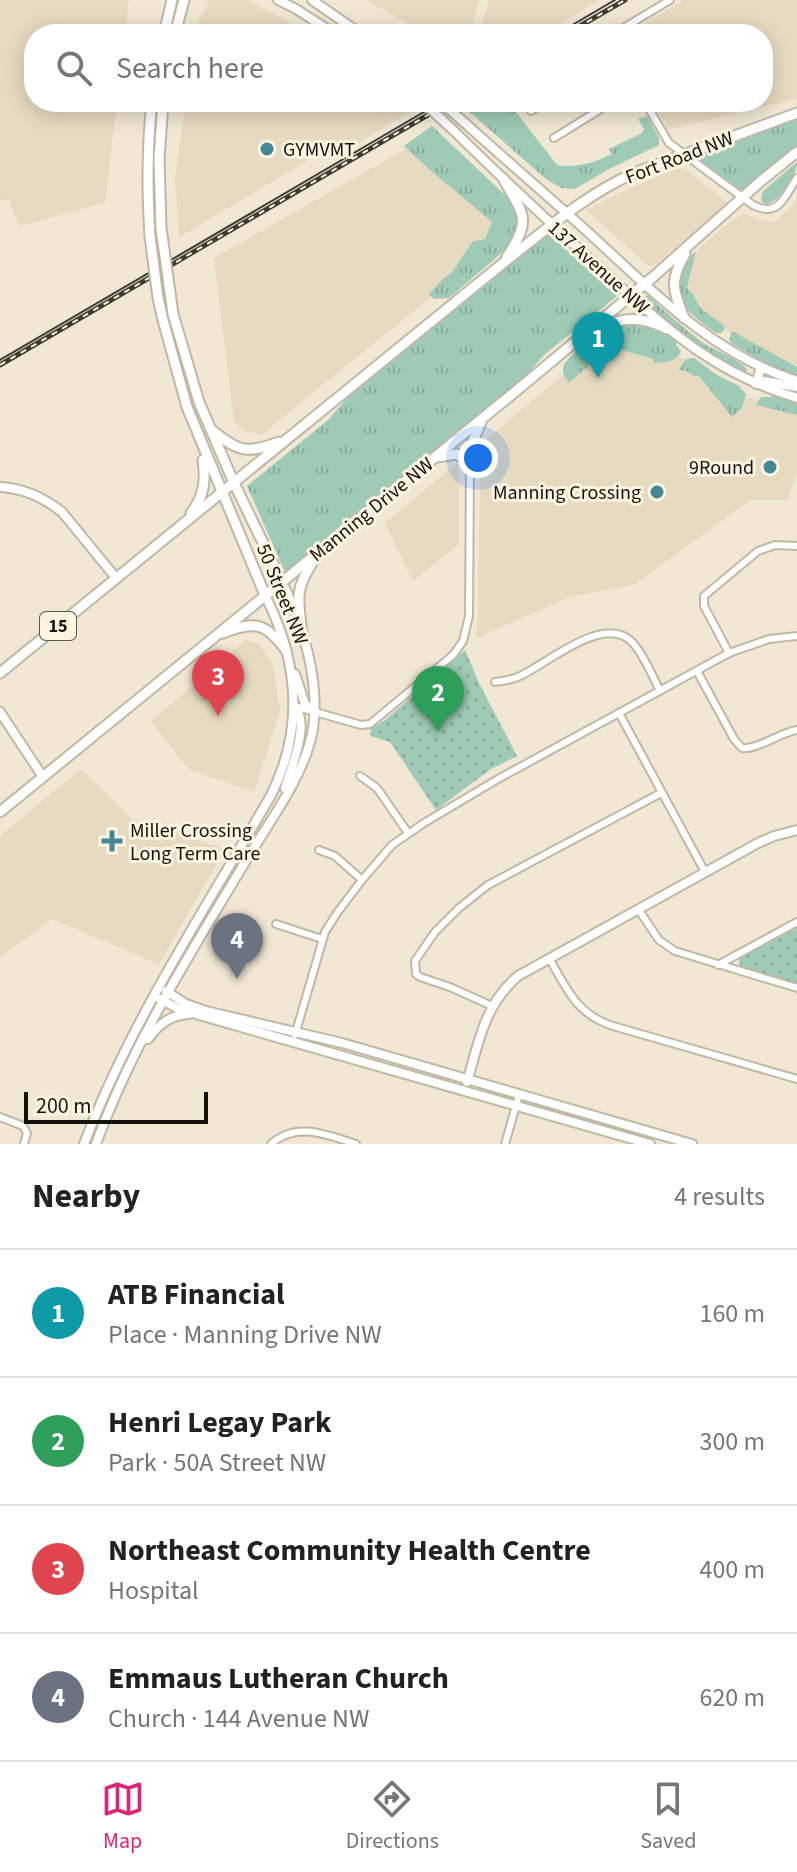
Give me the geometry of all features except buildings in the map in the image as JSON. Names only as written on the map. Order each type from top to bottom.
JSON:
[{"type":"main road","points":[[178,23],[184,0]]},
{"type":"main road","points":[[178,23],[192,0]]},
{"type":"main road","points":[[278,0],[318,24]]},
{"type":"main road","points":[[312,0],[347,24]]},
{"type":"main road","points":[[166,24],[171,2]]},
{"type":"main road","name":"50 Street NW","points":[[84,1144],[110,1081],[156,991],[275,788],[291,742],[294,706],[287,652],[201,444],[176,373],[163,320],[147,195],[151,112]]},
{"type":"main road","name":"50 Street NW","points":[[96,1144],[133,1059],[166,997],[282,800],[306,752],[314,711],[310,669],[302,633],[282,582],[210,429],[186,363],[173,314],[161,228],[159,159],[162,112]]},
{"type":"main road","name":"137 Avenue NW","points":[[434,112],[667,329],[713,362],[756,384],[797,398]]},
{"type":"main road","name":"137 Avenue NW","points":[[452,112],[684,318],[720,344],[761,367],[797,381]]},
{"type":"main road","name":"Fort Road NW","points":[[567,214],[618,180],[797,113]]},
{"type":"main road","points":[[630,296],[797,152]]},
{"type":"main road","points":[[502,264],[518,240],[523,224],[520,207],[503,178]]},
{"type":"main road","points":[[0,487],[18,488],[62,512],[116,578],[567,214]]},
{"type":"main road","points":[[684,318],[673,286],[677,267],[689,246]]},
{"type":"main road","name":"Manning Drive NW","points":[[0,812],[630,296]]},
{"type":"main road","points":[[579,339],[619,320],[642,319],[667,329]]},
{"type":"main road","points":[[756,384],[761,367]]},
{"type":"main road","points":[[756,384],[764,381],[797,387]]},
{"type":"main road","points":[[435,457],[457,454],[470,463],[473,441],[482,419]]},
{"type":"main road","points":[[210,429],[230,445],[243,450],[257,450],[287,439]]},
{"type":"main road","points":[[180,526],[197,506],[204,489],[201,444]]},
{"type":"main road","points":[[302,633],[299,591],[303,577],[321,550]]},
{"type":"main road","name":"15","points":[[0,673],[116,578]]},
{"type":"main road","points":[[213,638],[242,626],[257,626],[271,632],[287,652],[305,704],[314,711]]},
{"type":"main road","points":[[282,800],[299,742],[301,717],[299,709],[294,706]]},
{"type":"main road","points":[[0,712],[43,777]]},
{"type":"main road","points":[[465,1091],[492,1006],[518,976],[765,840],[797,830]]},
{"type":"main road","points":[[156,991],[206,1011],[632,1142],[650,1144]]},
{"type":"main road","points":[[166,997],[177,1008],[199,1015],[468,1079],[692,1144]]},
{"type":"main road","points":[[133,1059],[156,1028],[168,1019],[177,1015],[199,1015]]},
{"type":"main road","points":[[632,1142],[636,1128]]},
{"type":"street","points":[[632,24],[670,0]]},
{"type":"street","points":[[554,138],[596,112]]},
{"type":"street","points":[[651,112],[669,143],[760,209],[767,211],[774,208],[797,178]]},
{"type":"street","points":[[294,706],[365,725],[375,721],[461,646],[469,616],[470,463]]},
{"type":"street","points":[[729,653],[705,609],[703,599],[708,591],[758,551],[775,545],[797,546]]},
{"type":"street","points":[[495,682],[518,677],[589,637],[613,633],[634,645],[660,691]]},
{"type":"street","points":[[294,1037],[322,939],[362,880],[385,852],[408,833],[498,779],[729,653],[769,639],[797,636]]},
{"type":"street","points":[[697,671],[742,748],[753,748],[778,735],[797,730]]},
{"type":"street","points":[[619,713],[705,872]]},
{"type":"street","points":[[360,776],[377,788],[408,833]]},
{"type":"street","points":[[492,1006],[416,974],[415,961],[435,932],[488,885],[661,793]]},
{"type":"street","points":[[319,850],[335,856],[362,880]]},
{"type":"street","points":[[638,909],[663,944],[684,955],[797,988]]},
{"type":"street","points":[[718,965],[797,922]]},
{"type":"street","points":[[276,924],[322,939]]},
{"type":"street","points":[[549,958],[573,1000],[595,1019],[797,1079]]},
{"type":"street","points":[[505,1144],[519,1095]]},
{"type":"street","points":[[0,1117],[25,1128],[24,1144]]},
{"type":"street","points":[[271,1144],[296,1131],[308,1131],[356,1144]]},
{"type":"shaded area","points":[[0,0],[129,0],[126,24],[24,24],[24,112],[116,112],[105,203],[19,226],[9,200],[0,199]]},
{"type":"shaded area","points":[[247,0],[293,24],[198,24],[209,1]]},
{"type":"shaded area","points":[[366,0],[479,0],[472,24],[410,24]]},
{"type":"shaded area","points":[[489,0],[600,0],[559,24],[483,24]]},
{"type":"shaded area","points":[[684,0],[797,0],[797,98],[773,105],[773,24],[644,24]]},
{"type":"shaded area","points":[[185,112],[392,112],[378,121],[394,112],[411,112],[328,160],[322,152],[179,237],[175,176]]},
{"type":"shaded area","points":[[658,112],[741,112],[668,129]]},
{"type":"shaded area","points":[[427,137],[497,201],[501,240],[261,435],[243,430],[234,422],[214,258]]},
{"type":"shaded area","points":[[684,168],[728,203],[656,264],[649,266],[586,210],[626,190]]},
{"type":"shaded area","points":[[797,197],[797,366],[717,325],[690,301],[687,288],[689,269],[698,249],[725,226],[743,213],[759,220],[775,222]]},
{"type":"shaded area","points":[[608,337],[675,353],[736,396],[797,412],[797,472],[787,500],[750,500],[635,584],[569,597],[477,638],[481,444]]},
{"type":"shaded area","points":[[459,462],[459,544],[413,581],[385,523]]},
{"type":"shaded area","points":[[246,640],[258,643],[273,665],[280,712],[254,792],[188,769],[151,721]]},
{"type":"shaded area","points":[[81,769],[132,819],[225,849],[159,964],[52,919],[0,957],[0,836]]},
{"type":"green space","points":[[470,112],[516,112],[557,165],[585,164],[612,154],[609,149],[642,133],[644,129],[638,119],[647,116],[659,138],[659,145],[575,189],[562,188],[547,180]]},
{"type":"green space","points":[[797,118],[797,147],[746,189],[740,190],[701,161],[703,152]]},
{"type":"green space","points":[[432,126],[504,194],[512,204],[520,227],[511,245],[449,298],[434,299],[429,294],[452,272],[473,241],[485,239],[492,222],[404,146]]},
{"type":"green space","points":[[797,162],[794,174],[782,193],[772,202],[762,202],[763,191]]},
{"type":"green space","points":[[549,234],[617,296],[544,355],[517,386],[285,572],[247,486],[328,420],[348,397]]},
{"type":"green space","points":[[696,251],[687,288],[701,309],[724,325],[721,333],[716,333],[693,316],[679,297],[676,287],[678,276]]},
{"type":"green space","points":[[647,295],[702,342],[742,365],[747,369],[746,373],[703,352],[643,301]]},
{"type":"green space","points":[[643,323],[663,331],[677,342],[681,351],[676,358],[654,363],[653,359],[615,348],[613,354],[602,354],[569,383],[563,372],[564,365],[580,349],[617,325]]},
{"type":"green space","points":[[732,331],[797,367],[797,376],[770,366],[731,343]]},
{"type":"green space","points":[[694,358],[739,386],[746,394],[742,408],[732,417],[699,376],[679,370],[686,359]]},
{"type":"green space","points":[[773,395],[797,402],[797,415],[756,405],[761,397]]},
{"type":"green space","points":[[465,650],[517,756],[491,769],[436,810],[390,742],[370,736],[371,729]]},
{"type":"green space","points":[[797,928],[797,984],[740,965],[742,956]]},
{"type":"tram line","points":[[574,24],[615,0]]},
{"type":"tram line","points":[[0,360],[424,112]]},
{"type":"railway","points":[[583,24],[625,0]]},
{"type":"railway","points":[[0,365],[433,112]]},
{"type":"place","name":"GYMVMT","points":[[267,149]]},
{"type":"place","name":"ATB Financial","points":[[598,378]]},
{"type":"place","name":"9Round","points":[[770,467]]},
{"type":"place","name":"Manning Crossing","points":[[657,492]]},
{"type":"place","name":"Northeast Community Health Centre","points":[[218,716]]},
{"type":"place","name":"Henri Legay Park","points":[[438,732]]},
{"type":"place","name":"Miller Crossing Long Term Care","points":[[112,841]]},
{"type":"place","name":"Emmaus Lutheran Church","points":[[237,979]]}]
